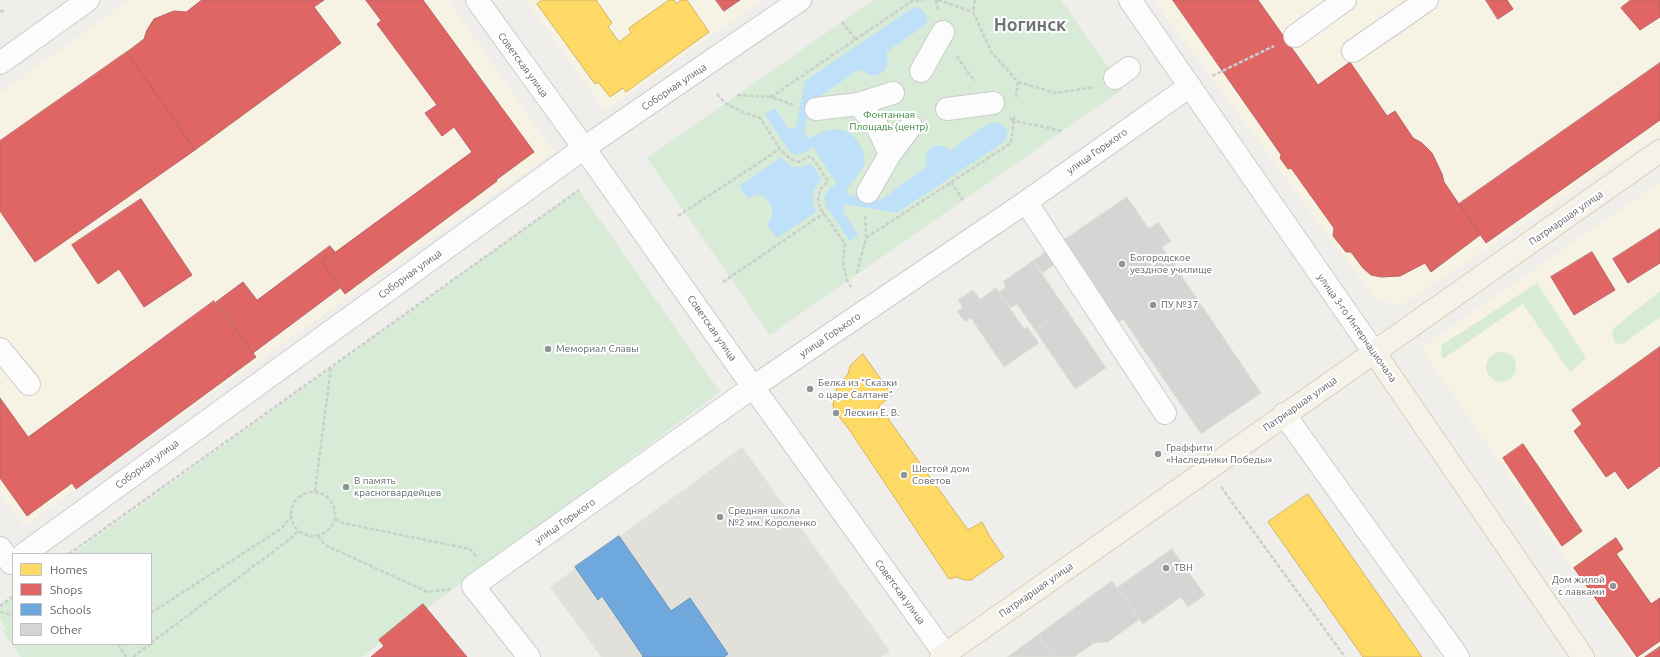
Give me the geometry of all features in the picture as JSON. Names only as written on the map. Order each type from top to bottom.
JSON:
[{"type":"main road","name":"Патриаршая улица","points":[[944,656],[1284,414],[1660,151]]},
{"type":"main road","name":"улица 3-го Интернационала","points":[[1374,352],[1583,657]]},
{"type":"street","points":[[0,63],[88,0]]},
{"type":"street","name":"Советская улица","points":[[477,0],[584,148],[944,656]]},
{"type":"street","name":"Соборная улица","points":[[18,553],[584,148],[800,0]]},
{"type":"street","name":"улица 3-го Интернационала","points":[[1130,0],[1374,352]]},
{"type":"street","points":[[1285,41],[1345,0]]},
{"type":"street","points":[[1353,51],[1427,0]]},
{"type":"street","points":[[921,71],[943,32]]},
{"type":"street","name":"улица Горького","points":[[481,581],[753,387],[1026,202],[1190,86]]},
{"type":"street","points":[[816,109],[858,104],[892,93]]},
{"type":"street","points":[[947,109],[994,103]]},
{"type":"street","points":[[858,104],[877,126],[890,154]]},
{"type":"street","points":[[867,202],[890,154],[911,126]]},
{"type":"street","points":[[1026,202],[1165,413]]},
{"type":"street","points":[[0,349],[29,384]]},
{"type":"street","points":[[1284,414],[1458,657]]},
{"type":"street","points":[[481,581],[529,657]]},
{"type":"path","points":[[771,97],[912,1],[924,0]]},
{"type":"path","points":[[973,12],[937,0],[943,32],[967,71],[994,103],[1014,121],[1063,131]]},
{"type":"path","points":[[975,0],[973,12],[992,54],[1018,82],[1056,93],[1105,85],[1122,73]]},
{"type":"path","points":[[842,22],[856,40]]},
{"type":"path","points":[[1190,86],[1285,41]]},
{"type":"path","points":[[1016,98],[1018,82]]},
{"type":"path","points":[[717,94],[725,103],[760,118],[780,149],[790,159],[798,162],[811,156],[828,181],[820,190],[818,199],[820,208],[845,244],[843,263],[851,287]]},
{"type":"path","points":[[737,95],[771,97],[792,105]]},
{"type":"path","points":[[866,238],[1011,143],[1015,113]]},
{"type":"path","points":[[678,216],[780,149]]},
{"type":"path","points":[[951,182],[963,200]]},
{"type":"path","points":[[70,553],[579,190]]},
{"type":"path","points":[[857,273],[866,238],[867,202]]},
{"type":"path","points":[[723,282],[824,213]]},
{"type":"path","points":[[315,491],[331,367]]},
{"type":"path","points":[[1209,468],[1345,657]]},
{"type":"path","points":[[315,491],[329,498],[335,511],[335,519],[329,530],[318,536],[308,536],[298,532],[293,526],[290,518],[293,502],[307,492],[315,491]]},
{"type":"path","points":[[152,612],[282,528],[290,518]]},
{"type":"path","points":[[318,536],[325,545],[428,592],[481,581],[470,549],[343,523],[335,519]]},
{"type":"path","points":[[152,642],[298,532]]},
{"type":"path","points":[[0,606],[12,597]]},
{"type":"path","points":[[0,612],[12,615]]},
{"type":"path","points":[[119,645],[126,657]]},
{"type":"path","points":[[133,657],[149,645]]},
{"type":"shaded area","points":[[129,0],[448,0],[554,152],[24,526],[0,493],[0,93]]},
{"type":"shaded area","points":[[526,0],[762,0],[605,111]]},
{"type":"shaded area","points":[[1154,0],[1660,0],[1660,134],[1400,306],[1375,299]]},
{"type":"shaded area","points":[[1660,182],[1660,657],[1633,657],[1421,348]]},
{"type":"shaded area","name":"Средняя школа №2 им. Короленко","points":[[742,447],[890,651],[881,657],[601,657],[550,587]]},
{"type":"green space","name":"Фонтанная Площадь (центр)","points":[[873,0],[1061,0],[1123,89],[770,335],[647,158]]},
{"type":"green space","points":[[579,190],[720,392],[361,657],[21,657],[12,645],[152,645],[152,553],[74,553]]},
{"type":"green space","points":[[1537,283],[1586,358],[1570,372],[1523,304],[1443,359],[1441,353],[1442,345]]},
{"type":"green space","points":[[1660,291],[1660,317],[1623,344],[1615,343],[1612,334],[1614,328]]},
{"type":"green space","points":[[1501,352],[1512,356],[1516,367],[1512,378],[1501,382],[1490,378],[1486,367],[1490,356]]},
{"type":"green space","points":[[12,598],[12,644],[1,629],[6,629],[0,620],[0,606]]},
{"type":"water","points":[[918,7],[926,14],[927,20],[924,26],[886,52],[888,61],[883,72],[876,76],[871,76],[859,69],[812,102],[804,130],[807,137],[810,138],[817,134],[831,130],[838,130],[844,131],[855,138],[861,147],[865,161],[861,171],[850,185],[847,192],[849,195],[881,200],[927,166],[926,155],[928,151],[936,146],[945,147],[950,151],[979,130],[989,124],[994,123],[998,123],[1005,128],[1007,131],[1006,139],[897,213],[845,204],[843,206],[844,213],[858,235],[850,241],[826,206],[824,197],[830,188],[837,184],[813,147],[798,155],[789,151],[765,114],[775,108],[788,128],[791,129],[796,127],[805,81],[911,9]]},
{"type":"water","points":[[781,157],[791,167],[803,167],[811,164],[822,179],[816,186],[813,194],[813,203],[816,212],[777,238],[767,225],[772,215],[772,208],[769,202],[760,195],[755,195],[748,199],[739,186]]},
{"type":"building: Homes","points":[[542,0],[596,0],[612,23],[608,27],[619,42],[631,33],[629,28],[669,0],[674,0],[676,4],[681,0],[687,0],[709,32],[626,92],[623,88],[610,97],[598,82],[595,84],[537,4]]},
{"type":"building: Homes","name":"Шестой дом Советов","points":[[863,354],[892,395],[879,406],[968,530],[982,522],[990,537],[1004,557],[971,580],[964,580],[957,577],[949,579],[848,428],[836,413],[833,406],[834,395],[838,386],[848,374],[850,366]]},
{"type":"building: Homes","points":[[1308,494],[1422,657],[1363,657],[1268,522]]},
{"type":"building: Homes","name":"Дом жилой с лавками","points":[[1609,543],[1651,604],[1617,629],[1574,568]]},
{"type":"building: Shops","points":[[202,0],[324,0],[314,7],[341,43],[195,150],[127,52],[144,39],[147,30],[154,19],[174,11],[186,12]]},
{"type":"building: Shops","points":[[366,0],[423,0],[534,152],[345,294],[322,262],[472,152],[454,127],[442,136],[425,113],[437,105],[377,24],[381,21]]},
{"type":"building: Shops","points":[[716,0],[740,0],[724,11]]},
{"type":"building: Shops","points":[[1173,0],[1258,0],[1318,85],[1350,62],[1387,116],[1395,111],[1413,138],[1422,143],[1432,153],[1442,174],[1444,182],[1480,235],[1431,272],[1425,263],[1400,276],[1381,277],[1371,275],[1363,268],[1351,252],[1346,252],[1333,236],[1334,228],[1291,168],[1288,169],[1280,158],[1281,155]]},
{"type":"building: Shops","points":[[1486,0],[1507,0],[1513,9],[1498,19]]},
{"type":"building: Shops","points":[[1631,0],[1660,0],[1660,17],[1640,30],[1621,8]]},
{"type":"building: Shops","points":[[127,52],[195,150],[35,262],[0,211],[0,141]]},
{"type":"building: Shops","points":[[1660,63],[1660,120],[1486,243],[1459,204]]},
{"type":"building: Shops","points":[[141,199],[192,275],[144,307],[119,269],[98,284],[72,245]]},
{"type":"building: Shops","points":[[1660,229],[1660,263],[1628,283],[1613,259]]},
{"type":"building: Shops","points":[[330,246],[335,252],[322,262],[340,288],[253,353],[216,302],[243,282],[257,300]]},
{"type":"building: Shops","points":[[1592,252],[1615,290],[1574,315],[1551,277]]},
{"type":"building: Shops","points":[[214,301],[256,357],[76,489],[72,483],[27,516],[0,478],[0,398],[28,437]]},
{"type":"building: Shops","points":[[1660,347],[1660,466],[1628,489],[1615,471],[1606,477],[1574,431],[1582,424],[1572,410]]},
{"type":"building: Shops","points":[[1523,444],[1582,531],[1562,546],[1503,458]]},
{"type":"building: Shops","name":"Дом жилой с лавками","points":[[1616,538],[1623,549],[1616,554],[1651,604],[1660,598],[1660,641],[1637,657],[1574,568]]},
{"type":"building: Shops","points":[[423,604],[467,657],[371,657],[384,646],[379,640]]},
{"type":"building: Shops","points":[[1660,647],[1660,657],[1645,657]]},
{"type":"building: Schools","points":[[619,536],[671,611],[690,598],[728,654],[724,657],[642,657],[643,656],[602,596],[598,600],[575,567]]},
{"type":"building: Other","name":"ПУ №37","points":[[1127,197],[1149,229],[1158,222],[1171,241],[1162,247],[1261,393],[1201,434],[1123,319],[1117,323],[1061,242]]},
{"type":"building: Other","points":[[1046,252],[1055,264],[1042,273],[1033,261]]},
{"type":"building: Other","points":[[1033,261],[1066,309],[1035,330],[1017,304],[1010,308],[999,292],[1006,287],[1003,282]]},
{"type":"building: Other","points":[[996,288],[1024,329],[1027,327],[1039,343],[1004,367],[971,318],[965,322],[957,311],[963,308],[958,300],[973,290],[980,299]]},
{"type":"building: Other","points":[[1066,309],[1106,368],[1075,389],[1035,330]]},
{"type":"building: Other","name":"ТВН","points":[[1172,549],[1205,595],[1188,607],[1181,597],[1143,624],[1117,588]]},
{"type":"building: Other","points":[[1112,581],[1140,619],[1108,642],[1094,643],[1071,611]]},
{"type":"building: Other","points":[[1071,611],[1094,643],[1074,657],[1054,657],[1038,635]]},
{"type":"building: Other","points":[[1038,635],[1054,657],[1008,657]]},
{"type":"place","name":"Богородское уездное училище","points":[[1122,264]]},
{"type":"place","name":"ПУ №37","points":[[1153,305]]},
{"type":"place","name":"Мемориал Славы","points":[[548,349]]},
{"type":"place","name":"Белка из \"Сказки о царе Салтане\"","points":[[810,389]]},
{"type":"place","name":"Лескин Е. В.","points":[[836,413]]},
{"type":"place","name":"Граффити «Наследники Победы»","points":[[1158,454]]},
{"type":"place","name":"Шестой дом Советов","points":[[904,475]]},
{"type":"place","name":"В память красногвардейцев","points":[[346,487]]},
{"type":"place","name":"Средняя школа №2 им. Короленко","points":[[720,517]]},
{"type":"place","name":"ТВН","points":[[1166,568]]},
{"type":"place","name":"Дом жилой с лавками","points":[[1613,586]]},
{"type":"district","name":"Ногинск","points":[[1030,25]]}]
